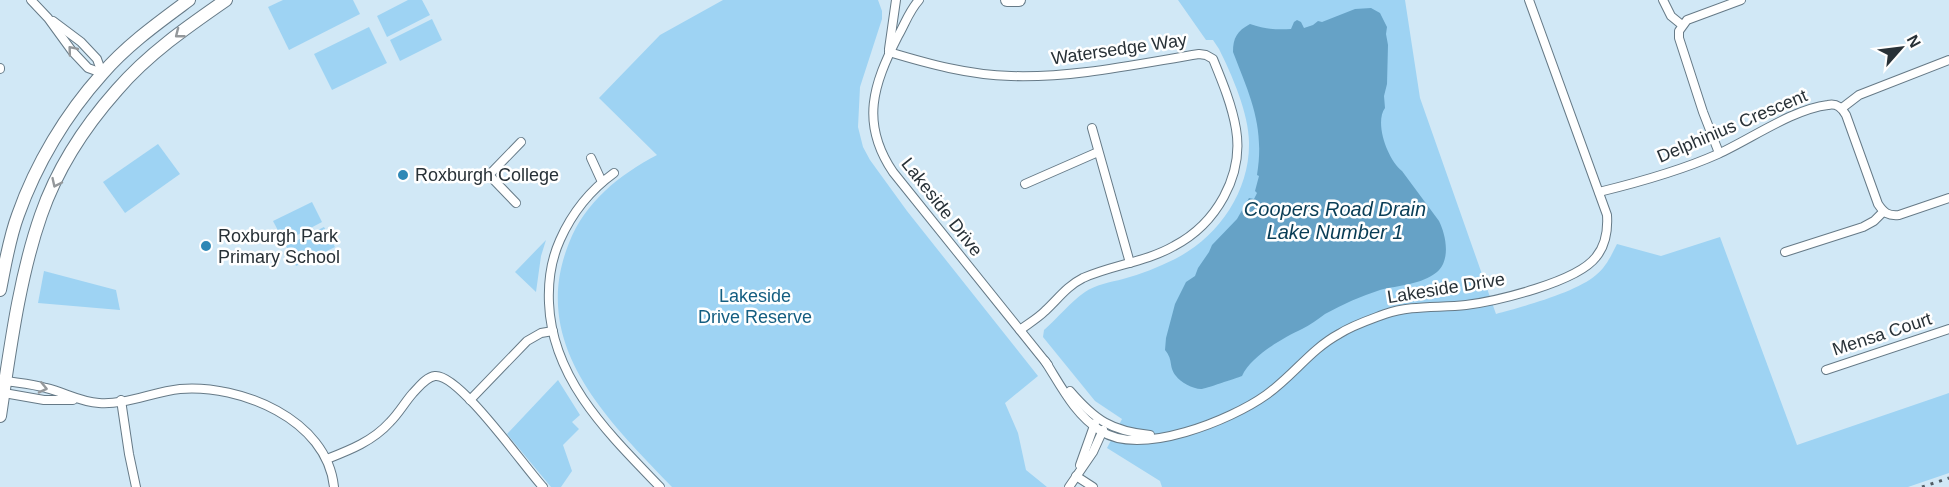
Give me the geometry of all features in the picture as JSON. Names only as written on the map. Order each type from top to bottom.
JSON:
[{"type":"street","points":[[31,0],[88,68],[102,73],[118,88]]},
{"type":"street","points":[[0,290],[18,216],[42,159],[75,108],[102,73],[142,36],[189,0]]},
{"type":"street","points":[[0,416],[2,386],[25,272],[42,214],[66,160],[93,119],[118,88],[153,54],[226,0]]},
{"type":"street","name":"Lakeside Drive","points":[[889,52],[896,0]]},
{"type":"street","name":"Lakeside Drive","points":[[919,0],[907,17],[889,52],[877,82],[873,100],[873,115],[881,151],[893,172],[1095,422],[1104,428],[1163,437],[1218,422],[1245,409],[1267,394],[1338,334],[1363,322],[1391,312],[1414,308],[1465,305],[1528,291],[1576,273],[1595,258],[1606,237],[1607,215],[1529,0]]},
{"type":"street","points":[[1007,0],[1019,0]]},
{"type":"street","points":[[1663,0],[1671,16],[1682,25]]},
{"type":"street","points":[[1719,153],[1703,112],[1679,38],[1679,31],[1687,20],[1741,0]]},
{"type":"street","points":[[48,18],[81,42],[97,59],[102,73]]},
{"type":"street","name":"Watersedge Way","points":[[889,52],[951,69],[1010,76],[1050,76],[1091,72],[1199,54],[1213,59],[1232,111],[1237,149],[1235,170],[1230,187],[1212,215],[1187,238],[1164,251],[1081,279],[1067,288],[1044,312],[1020,330]]},
{"type":"street","points":[[97,59],[117,59]]},
{"type":"street","points":[[1949,60],[1859,95],[1842,108],[1883,212],[1890,216],[1899,215],[1949,198]]},
{"type":"street","points":[[88,68],[91,87]]},
{"type":"street","name":"Delphinius Crescent","points":[[1599,192],[1685,167],[1798,114],[1826,105],[1834,104],[1842,108]]},
{"type":"street","points":[[1092,128],[1130,263]]},
{"type":"street","points":[[516,203],[489,175],[521,142]]},
{"type":"street","points":[[1025,184],[1098,152]]},
{"type":"street","points":[[591,158],[602,182]]},
{"type":"street","points":[[614,173],[586,198],[574,214],[556,248],[549,283],[550,313],[564,365],[589,408],[614,439],[660,487]]},
{"type":"street","points":[[1785,252],[1863,227],[1883,212]]},
{"type":"street","name":"Mensa Court","points":[[1826,370],[1949,330]]},
{"type":"street","points":[[470,400],[527,340],[532,336],[553,331]]},
{"type":"street","points":[[327,459],[360,445],[380,432],[414,392],[431,377],[444,378],[458,387],[490,422],[539,486]]},
{"type":"street","points":[[2,386],[46,388],[99,403],[178,389],[205,389],[237,394],[262,403],[284,415],[310,436],[327,459],[334,487]]},
{"type":"street","points":[[121,400],[136,487]]},
{"type":"street","points":[[1076,477],[1095,422]]},
{"type":"street","points":[[1069,487],[1093,452],[1104,428]]},
{"type":"street","points":[[1076,477],[1093,487]]},
{"type":"green space","points":[[283,0],[353,0],[360,14],[289,50],[268,7]]},
{"type":"green space","points":[[408,0],[422,0],[430,15],[387,37],[377,16]]},
{"type":"green space","name":"Lakeside Drive Reserve","points":[[723,0],[878,0],[882,19],[860,87],[858,127],[863,147],[907,211],[1038,376],[1005,403],[1018,433],[1026,470],[1047,487],[672,487],[600,407],[581,378],[567,347],[559,315],[559,280],[569,243],[576,228],[594,202],[629,171],[657,155],[599,98],[660,35]]},
{"type":"green space","points":[[1178,0],[1405,0],[1420,98],[1496,314],[1549,298],[1587,281],[1603,268],[1617,244],[1661,256],[1720,237],[1797,445],[1949,393],[1949,473],[1908,487],[1162,487],[1160,481],[1107,448],[1122,419],[1095,401],[1043,337],[1044,330],[1089,290],[1163,265],[1190,250],[1217,226],[1237,197],[1248,163],[1247,121],[1219,49],[1213,40],[1206,40]]},
{"type":"green space","points":[[432,19],[442,40],[400,61],[390,40]]},
{"type":"green space","points":[[369,27],[387,63],[332,90],[314,54]]},
{"type":"green space","points":[[158,144],[180,174],[125,213],[103,182]]},
{"type":"green space","points":[[312,202],[322,222],[284,242],[273,221]]},
{"type":"green space","points":[[324,227],[335,247],[296,266],[286,246]]},
{"type":"green space","points":[[546,240],[541,256],[536,292],[515,272]]},
{"type":"green space","points":[[44,271],[116,290],[120,310],[38,303]]},
{"type":"green space","points":[[558,380],[580,415],[572,422],[579,429],[563,445],[572,471],[561,487],[551,487],[507,434]]},
{"type":"water","name":"Coopers Road Drain Lake Number 1","points":[[1371,8],[1380,13],[1387,27],[1387,84],[1381,123],[1384,141],[1392,159],[1439,221],[1446,247],[1444,261],[1437,272],[1424,280],[1373,292],[1325,314],[1268,348],[1252,361],[1242,376],[1201,389],[1187,385],[1172,369],[1165,350],[1175,304],[1186,282],[1195,276],[1212,245],[1237,219],[1249,198],[1254,199],[1257,193],[1255,191],[1259,176],[1257,175],[1259,141],[1250,97],[1233,52],[1237,35],[1250,24],[1270,29],[1291,29],[1297,20],[1304,28],[1355,9]]},
{"type":"railway","points":[[1922,487],[1949,478]]},
{"type":"place","name":"Roxburgh College","points":[[403,175]]},
{"type":"place","name":"Roxburgh Park Primary School","points":[[206,246]]}]
